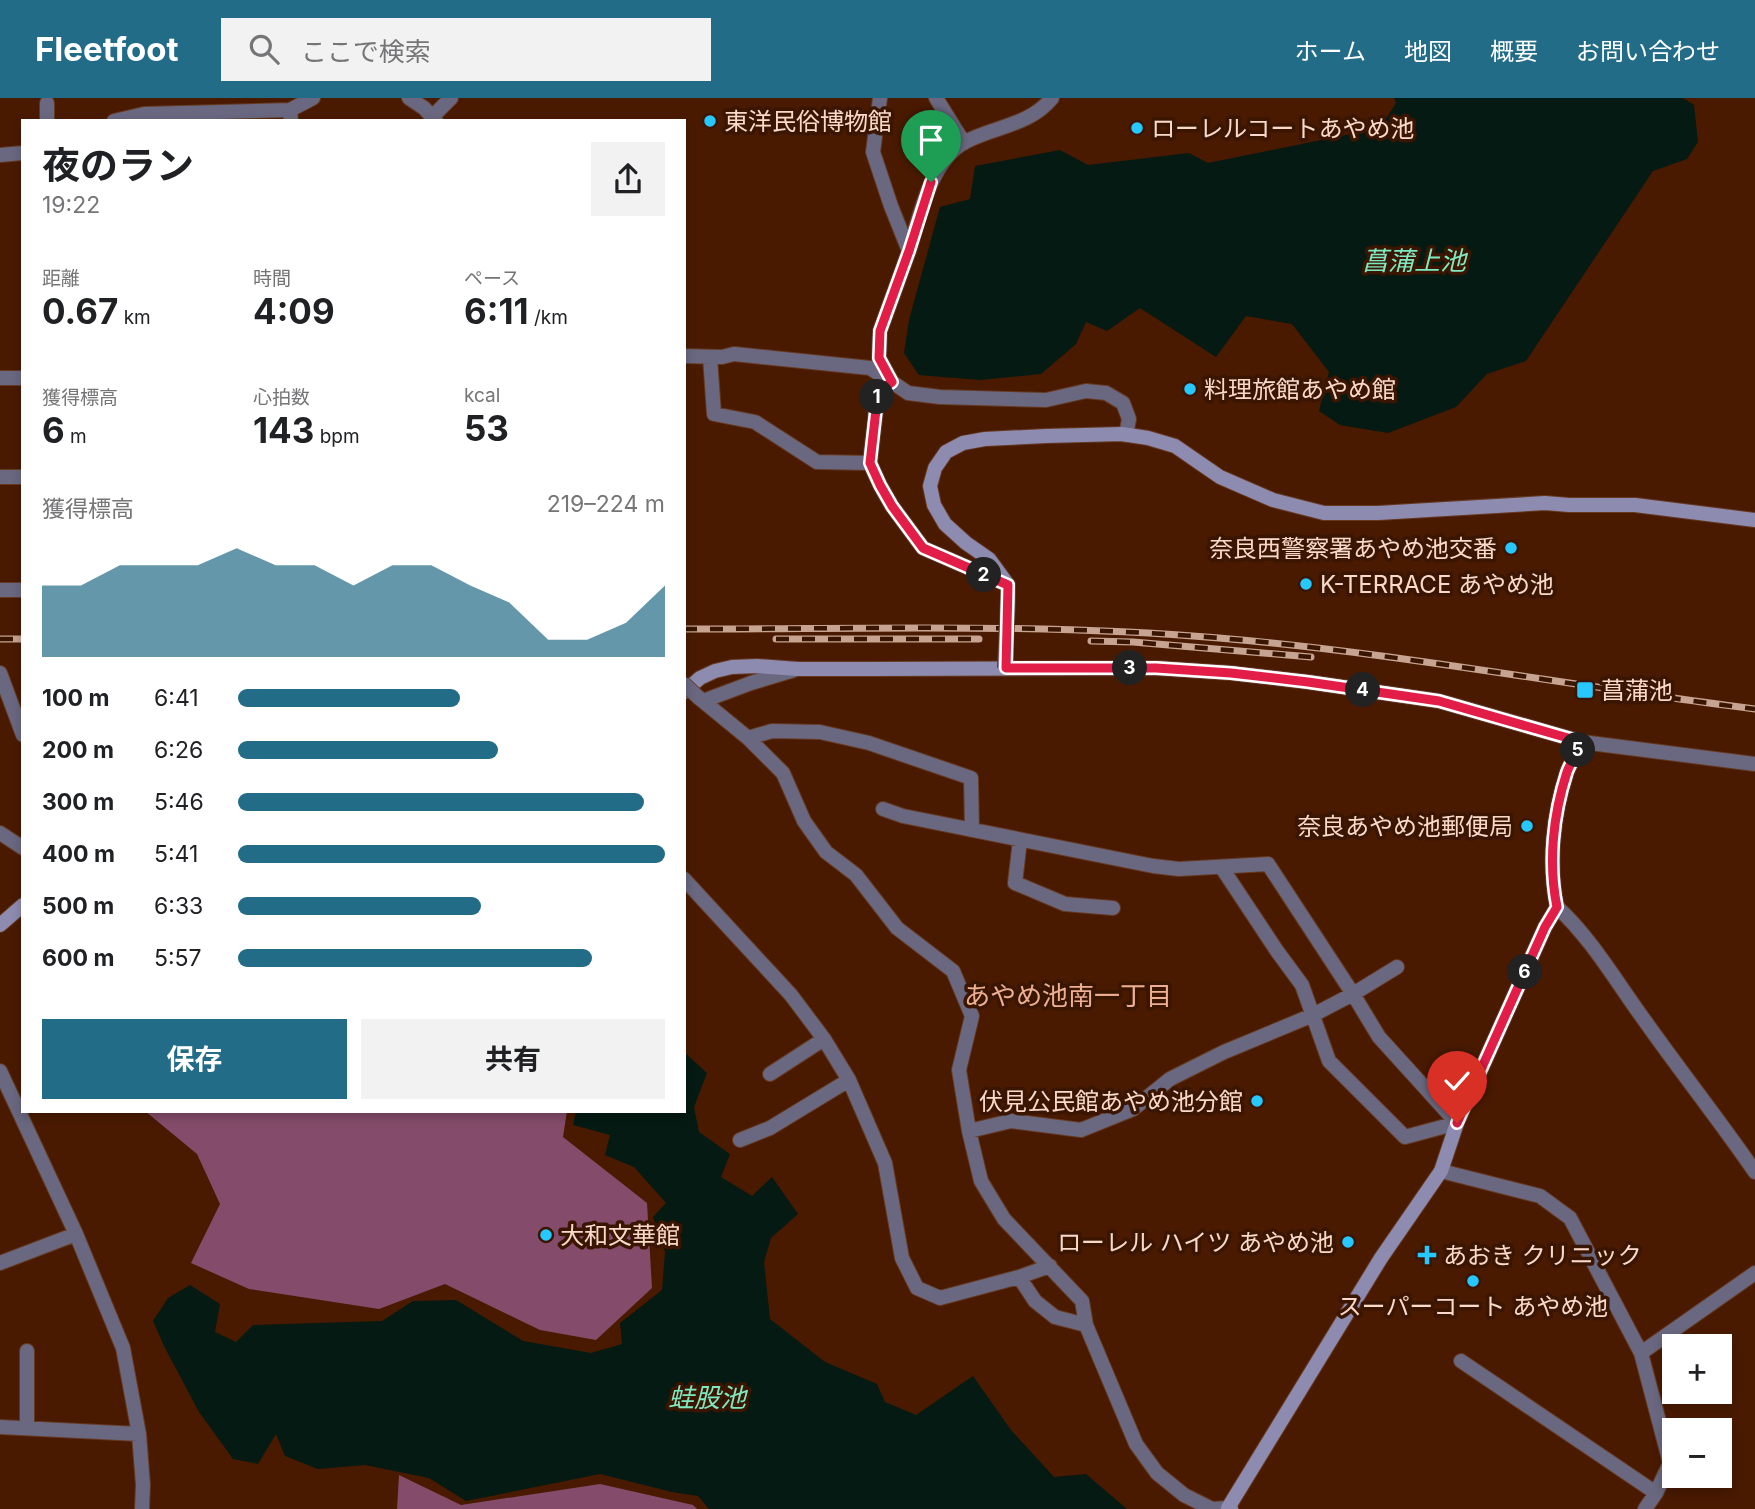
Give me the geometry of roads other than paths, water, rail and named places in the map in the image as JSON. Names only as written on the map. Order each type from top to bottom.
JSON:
[{"type":"street","points":[[123,119],[144,114],[157,117],[290,116],[313,98]]},
{"type":"street","points":[[409,98],[435,118],[451,98]]},
{"type":"street","points":[[880,98],[873,152],[909,251]]},
{"type":"street","points":[[936,98],[964,143]]},
{"type":"street","points":[[892,382],[879,358],[880,331],[931,182],[943,162],[964,143],[1024,120],[1043,109],[1052,98]]},
{"type":"street","points":[[47,103],[47,119]]},
{"type":"street","points":[[0,155],[21,153]]},
{"type":"street","points":[[686,356],[722,357],[734,354],[870,368],[908,393],[940,397],[1046,400],[1086,391],[1106,393],[1123,403],[1129,419],[1126,435]]},
{"type":"street","points":[[710,356],[714,414],[755,422],[817,462],[870,463]]},
{"type":"street","points":[[0,379],[21,378]]},
{"type":"street","points":[[892,382],[878,392],[870,463],[880,485],[923,548],[1008,591]]},
{"type":"street","points":[[1006,668],[1008,591],[989,559],[945,524],[934,505],[930,486],[935,468],[946,452],[963,443],[985,439],[1046,436],[1126,435],[1148,438],[1175,446],[1220,477],[1273,500],[1324,513],[1378,513],[1545,503],[1607,504],[1755,520]]},
{"type":"street","points":[[0,477],[21,477]]},
{"type":"street","points":[[0,590],[21,590]]},
{"type":"street","points":[[695,696],[699,678],[732,667],[1156,668],[1231,673],[1439,701],[1582,742],[1755,764]]},
{"type":"street","points":[[695,696],[798,668]]},
{"type":"street","points":[[0,673],[21,730]]},
{"type":"street","points":[[695,696],[748,738],[783,773],[804,821],[826,852],[856,875],[897,928],[953,971],[972,1016],[959,1070],[981,1181],[1004,1219],[1082,1301],[1086,1325],[1136,1444],[1157,1473],[1184,1495],[1212,1509],[1229,1509],[1381,1258],[1441,1171],[1457,1123],[1545,927],[1557,907]]},
{"type":"street","points":[[748,738],[772,732],[820,732],[869,743],[971,778],[972,830]]},
{"type":"street","points":[[1582,742],[1567,771],[1554,825],[1553,887],[1557,907],[1575,924],[1755,1172]]},
{"type":"street","points":[[883,809],[903,816],[1153,866],[1179,869],[1268,864],[1379,1037],[1457,1123]]},
{"type":"street","points":[[0,833],[21,847]]},
{"type":"street","points":[[1020,840],[1014,883],[1065,904],[1114,908]]},
{"type":"street","points":[[1222,868],[1302,985],[1329,1061],[1405,1137],[1457,1123]]},
{"type":"street","points":[[686,882],[791,995],[824,1039],[849,1080],[885,1163],[902,1258],[917,1288],[940,1298],[1050,1266]]},
{"type":"street","points":[[0,925],[21,907]]},
{"type":"street","points":[[969,1131],[1011,1121],[1081,1130],[1133,1109],[1170,1079],[1224,1052],[1313,1015],[1397,967]]},
{"type":"street","points":[[769,1073],[824,1039]]},
{"type":"street","points":[[0,1071],[76,1234],[124,1348],[139,1434],[142,1509]]},
{"type":"street","points":[[740,1140],[770,1128],[849,1080]]},
{"type":"street","points":[[1441,1171],[1540,1196],[1570,1218],[1641,1353],[1670,1463],[1645,1509]]},
{"type":"street","points":[[0,1263],[76,1234]]},
{"type":"street","points":[[1641,1353],[1755,1273]]},
{"type":"street","points":[[1019,1277],[1035,1301],[1055,1317],[1086,1325]]},
{"type":"street","points":[[27,1351],[27,1429]]},
{"type":"street","points":[[1461,1361],[1656,1493]]},
{"type":"street","points":[[0,1427],[139,1434]]},
{"type":"water","name":"菖蒲上池","points":[[1394,98],[1683,98],[1694,105],[1698,142],[1687,159],[1653,171],[1526,361],[1487,374],[1456,407],[1388,433],[1340,425],[1319,411],[1329,372],[1292,324],[1246,316],[1216,357],[1140,308],[1107,331],[1086,322],[1076,344],[1041,374],[980,380],[919,375],[904,353],[909,320],[940,207],[970,199],[975,166],[1060,150],[1088,165],[1189,153],[1208,163],[1380,128],[1396,103]]},
{"type":"water","name":"蛙股池","points":[[686,1054],[707,1073],[694,1107],[699,1132],[730,1154],[721,1177],[752,1196],[772,1177],[798,1214],[771,1238],[764,1262],[770,1319],[825,1362],[877,1384],[885,1402],[916,1415],[973,1376],[1011,1430],[1054,1477],[1086,1474],[1127,1509],[709,1509],[698,1496],[600,1474],[466,1501],[429,1478],[365,1465],[318,1469],[285,1456],[276,1434],[258,1464],[233,1459],[199,1412],[153,1321],[168,1298],[190,1285],[220,1304],[215,1332],[236,1342],[253,1325],[382,1321],[413,1301],[456,1300],[523,1341],[591,1353],[622,1344],[620,1323],[662,1290],[665,1252],[653,1217],[666,1203],[634,1167],[605,1155],[610,1135],[573,1125],[576,1113],[686,1113]]},
{"type":"railway","points":[[686,629],[1085,630],[1219,638],[1354,652],[1755,709]]},
{"type":"railway","points":[[0,639],[21,639]]},
{"type":"railway","points":[[776,639],[979,639]]},
{"type":"railway","points":[[1091,641],[1311,657]]},
{"type":"place","name":"東洋民俗博物館","points":[[710,121]]},
{"type":"place","name":"ローレルコートあやめ池","points":[[1137,128]]},
{"type":"place","name":"料理旅館あやめ館","points":[[1190,389]]},
{"type":"place","name":"奈良西警察署あやめ池交番","points":[[1511,548]]},
{"type":"place","name":"K-TERRACE あやめ池","points":[[1306,584]]},
{"type":"place","name":"菖蒲池","points":[[1585,690]]},
{"type":"place","name":"奈良あやめ池郵便局","points":[[1527,826]]},
{"type":"place","name":"伏見公民館あやめ池分館","points":[[1257,1101]]},
{"type":"place","name":"大和文華館","points":[[546,1235]]},
{"type":"place","name":"ローレル ハイツ あやめ池","points":[[1348,1242]]},
{"type":"place","name":"あおき クリニック","points":[[1427,1255]]},
{"type":"place","name":"スーパーコート あやめ池","points":[[1473,1281]]},
{"type":"district","name":"あやめ池南一丁目","points":[[1068,995]]}]
